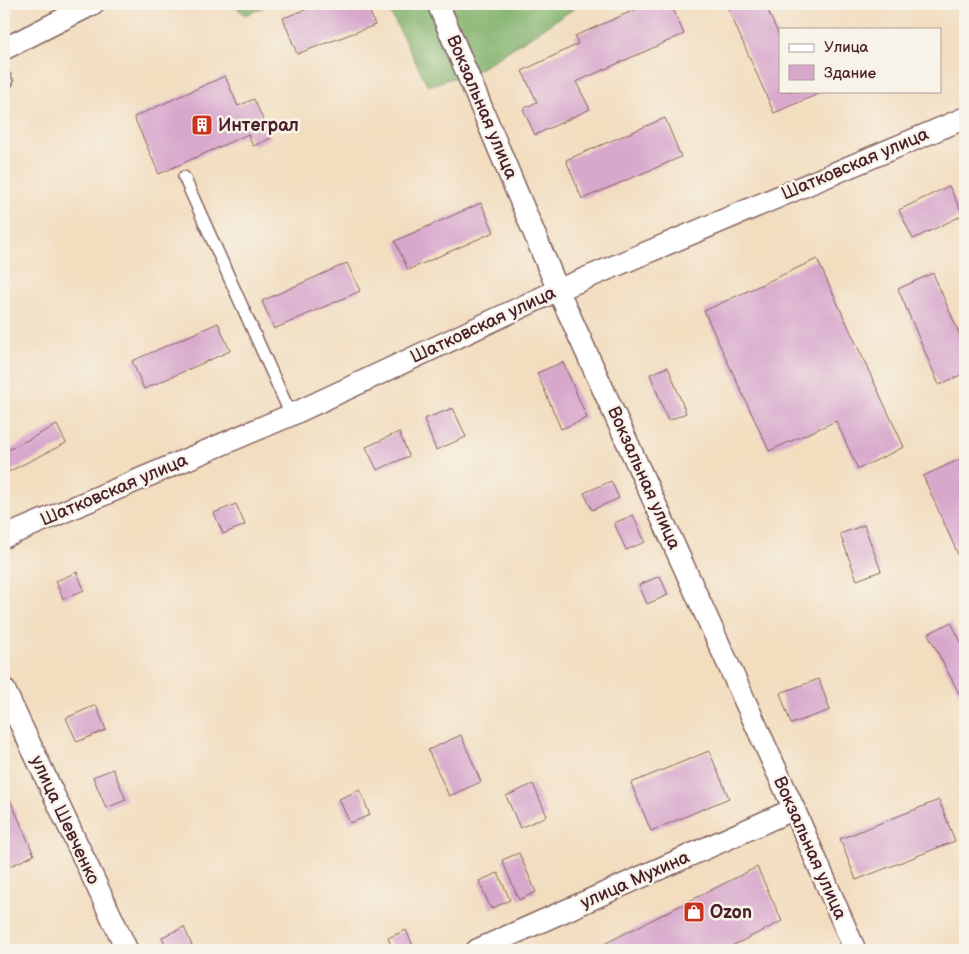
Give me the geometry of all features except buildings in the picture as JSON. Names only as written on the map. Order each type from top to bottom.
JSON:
[{"type":"street","points":[[4,49],[93,4]]},
{"type":"street","name":"Вокзальная улица","points":[[438,4],[558,290],[794,809],[855,950]]},
{"type":"street","name":"Шатковская улица","points":[[4,537],[291,415],[558,290],[965,118]]},
{"type":"street","name":"улица Шевченко","points":[[4,689],[127,950]]},
{"type":"street","name":"улица Мухина","points":[[477,950],[794,809]]},
{"type":"lane","points":[[4,76],[6,82],[4,86]]},
{"type":"lane","points":[[184,177],[291,415]]},
{"type":"green space","points":[[233,4],[272,4],[245,15]]},
{"type":"green space","points":[[386,4],[577,4],[578,6],[480,69],[428,86]]},
{"type":"place","name":"Интеграл","points":[[202,125]]},
{"type":"place","name":"Ozon","points":[[694,912]]}]
